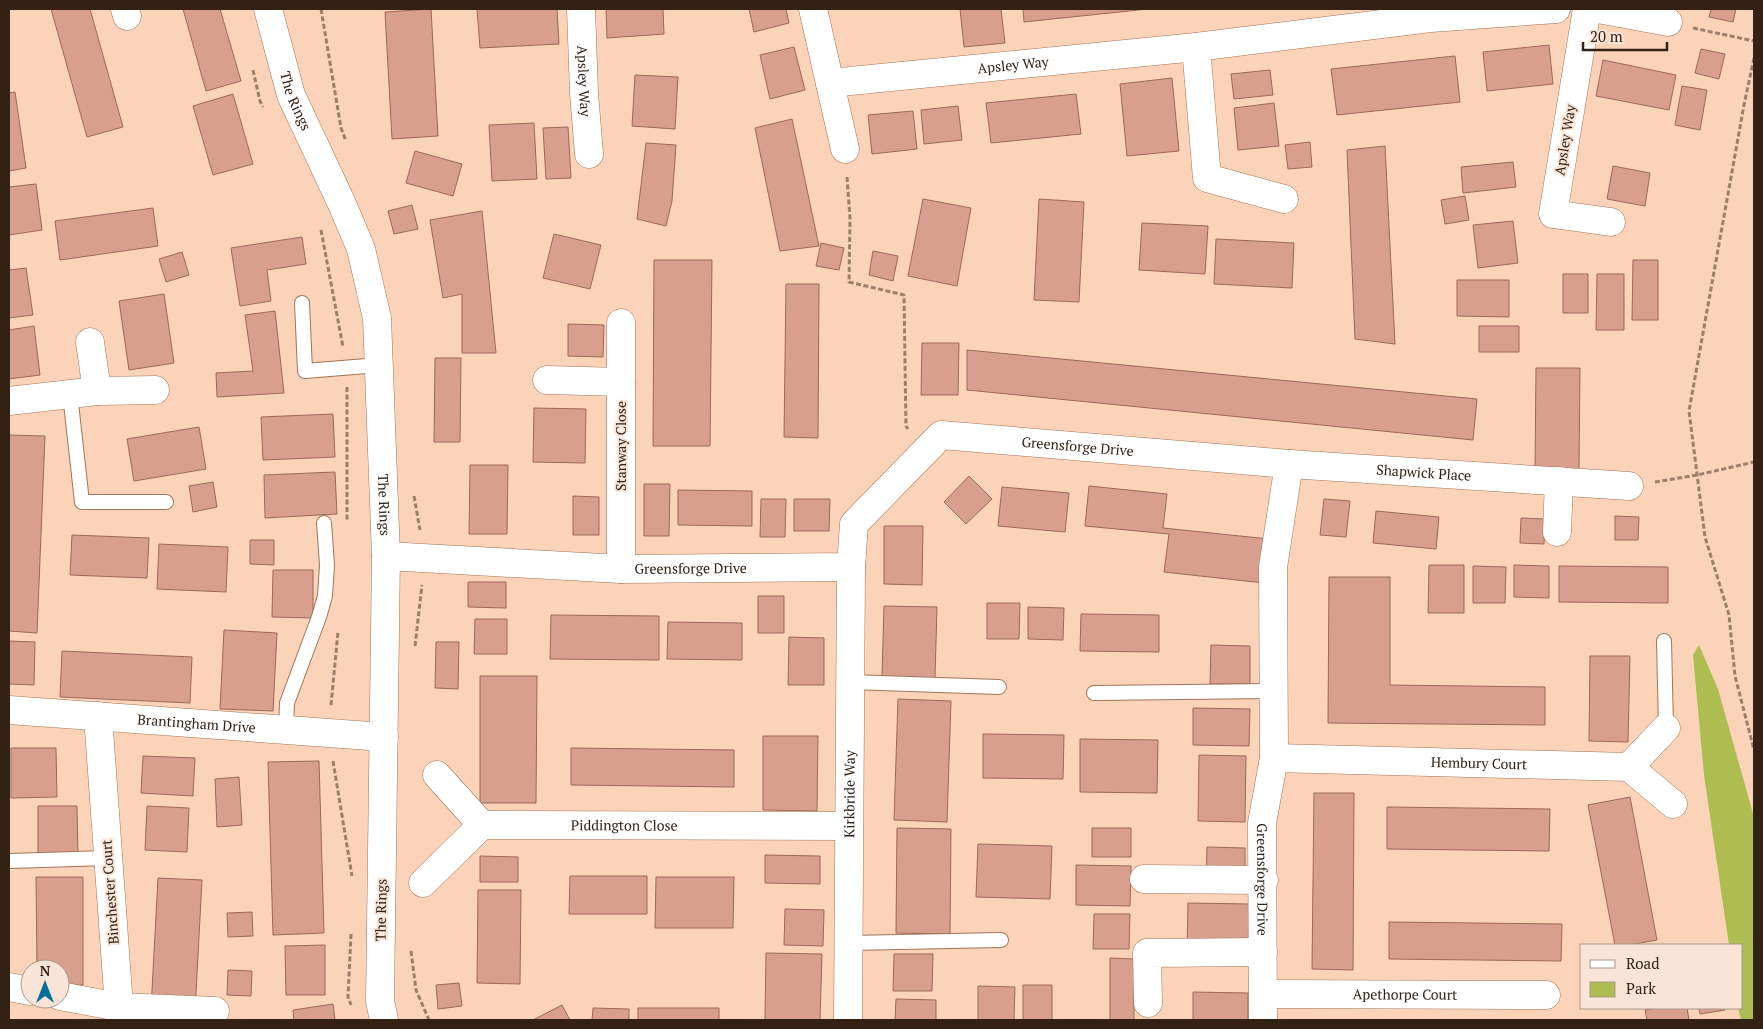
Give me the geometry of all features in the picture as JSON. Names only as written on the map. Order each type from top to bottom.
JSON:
[{"type":"street","name":"The Rings","points":[[268,9],[291,95],[362,249],[377,318],[386,556],[380,1001],[384,1020]]},
{"type":"street","name":"Apsley Way","points":[[582,9],[584,93],[589,154]]},
{"type":"street","points":[[813,9],[845,149]]},
{"type":"street","name":"Apsley Way","points":[[830,83],[1196,47],[1430,13],[1556,9]]},
{"type":"street","name":"Apsley Way","points":[[1586,9],[1553,214],[1611,222]]},
{"type":"street","points":[[1598,9],[1668,22]]},
{"type":"street","points":[[1196,47],[1207,178],[1284,199]]},
{"type":"street","name":"Stanway Close","points":[[621,323],[622,568]]},
{"type":"street","points":[[90,342],[97,391]]},
{"type":"street","points":[[547,380],[621,382]]},
{"type":"street","points":[[9,401],[97,391],[155,390]]},
{"type":"street","name":"Greensforge Drive","points":[[386,556],[622,568],[851,567],[854,524],[941,434],[1288,464],[1273,567],[1274,758],[1262,823],[1264,880],[1263,1007]]},
{"type":"street","name":"Shapwick Place","points":[[1288,464],[1629,486]]},
{"type":"street","points":[[1557,532],[1558,481]]},
{"type":"street","name":"Kirkbride Way","points":[[848,1020],[851,567]]},
{"type":"street","name":"Brantingham Drive","points":[[9,710],[384,737]]},
{"type":"street","name":"Binchester Court","points":[[98,716],[108,858],[134,1012]]},
{"type":"street","points":[[1666,728],[1630,766],[1674,804]]},
{"type":"street","name":"Hembury Court","points":[[1274,758],[1630,766]]},
{"type":"street","points":[[423,883],[482,826],[437,775]]},
{"type":"street","name":"Piddington Close","points":[[482,826],[849,826]]},
{"type":"street","points":[[1144,879],[1264,880]]},
{"type":"street","points":[[1148,1003],[1148,953],[1263,952]]},
{"type":"street","name":"Apethorpe Court","points":[[1263,1007],[1546,995]]},
{"type":"street","points":[[70,998],[134,1012],[215,1011]]},
{"type":"lane","points":[[302,303],[305,370],[379,365]]},
{"type":"lane","points":[[70,394],[82,502],[166,502]]},
{"type":"lane","points":[[286,730],[287,703],[319,617],[324,596],[327,565],[324,523]]},
{"type":"lane","points":[[1664,641],[1666,728]]},
{"type":"lane","points":[[850,682],[999,687]]},
{"type":"lane","points":[[1094,693],[1274,691]]},
{"type":"lane","points":[[9,861],[108,858]]},
{"type":"lane","points":[[849,943],[1001,940]]},
{"type":"path","points":[[1668,22],[1754,40]]},
{"type":"path","points":[[1754,58],[1689,411],[1705,538],[1729,615],[1735,676],[1754,750]]},
{"type":"path","points":[[845,149],[850,218],[849,282],[904,295],[906,426],[925,450]]},
{"type":"path","points":[[1629,486],[1697,475],[1754,462]]},
{"type":"path","points":[[328,734],[352,880]]},
{"type":"path","points":[[351,929],[348,997],[353,1012]]},
{"type":"green space","points":[[1699,645],[1718,689],[1754,817],[1754,1020],[1741,1020],[1738,1009],[1743,1009],[1743,944],[1729,944],[1704,775],[1693,655]]},
{"type":"building","points":[[51,9],[90,9],[123,127],[87,137]]},
{"type":"building","points":[[183,9],[220,9],[241,81],[206,91]]},
{"type":"building","points":[[431,9],[438,136],[392,139],[385,12]]},
{"type":"building","points":[[477,9],[557,9],[559,44],[480,48]]},
{"type":"building","points":[[606,9],[663,9],[664,34],[607,38]]},
{"type":"building","points":[[749,9],[786,9],[789,23],[754,32]]},
{"type":"building","points":[[960,9],[1001,9],[1005,43],[964,47]]},
{"type":"building","points":[[1023,9],[1148,9],[1024,22]]},
{"type":"building","points":[[1711,9],[1736,9],[1733,22],[1709,17]]},
{"type":"building","points":[[1549,45],[1553,84],[1487,91],[1483,52]]},
{"type":"building","points":[[794,47],[805,90],[770,99],[760,55]]},
{"type":"building","points":[[1701,49],[1725,54],[1719,79],[1695,73]]},
{"type":"building","points":[[1455,56],[1460,102],[1337,115],[1331,69]]},
{"type":"building","points":[[1603,60],[1676,75],[1669,110],[1596,96]]},
{"type":"building","points":[[1270,70],[1273,95],[1234,99],[1231,74]]},
{"type":"building","points":[[635,75],[678,77],[675,129],[632,126]]},
{"type":"building","points":[[1172,78],[1179,151],[1127,156],[1120,84]]},
{"type":"building","points":[[1682,86],[1707,90],[1700,130],[1675,125]]},
{"type":"building","points":[[15,92],[26,168],[9,171],[9,93]]},
{"type":"building","points":[[233,94],[253,164],[213,175],[193,106]]},
{"type":"building","points":[[1076,94],[1081,134],[991,143],[986,103]]},
{"type":"building","points":[[1274,103],[1279,146],[1238,150],[1234,108]]},
{"type":"building","points":[[958,106],[962,140],[924,144],[921,110]]},
{"type":"building","points":[[913,111],[917,149],[872,154],[868,115]]},
{"type":"building","points":[[792,119],[819,246],[780,251],[755,128]]},
{"type":"building","points":[[534,123],[537,179],[492,181],[489,125]]},
{"type":"building","points":[[568,127],[571,178],[546,179],[543,128]]},
{"type":"building","points":[[1310,142],[1312,167],[1288,169],[1285,145]]},
{"type":"building","points":[[646,143],[676,145],[672,201],[666,226],[637,219]]},
{"type":"building","points":[[1385,146],[1395,344],[1355,339],[1347,150]]},
{"type":"building","points":[[415,151],[462,164],[453,196],[406,183]]},
{"type":"building","points":[[1513,162],[1516,187],[1463,193],[1461,167]]},
{"type":"building","points":[[1613,166],[1650,173],[1645,206],[1607,199]]},
{"type":"building","points":[[36,184],[42,230],[9,235],[9,187]]},
{"type":"building","points":[[1465,196],[1469,220],[1445,224],[1441,200]]},
{"type":"building","points":[[923,199],[971,208],[957,286],[908,276]]},
{"type":"building","points":[[1039,199],[1084,202],[1079,302],[1034,300]]},
{"type":"building","points":[[412,205],[418,229],[394,234],[388,211]]},
{"type":"building","points":[[153,208],[158,246],[60,260],[55,221]]},
{"type":"building","points":[[482,211],[496,353],[462,353],[462,294],[443,298],[430,220]]},
{"type":"building","points":[[1513,221],[1518,263],[1478,268],[1473,225]]},
{"type":"building","points":[[1142,223],[1208,226],[1205,274],[1139,270]]},
{"type":"building","points":[[554,234],[601,245],[590,289],[543,278]]},
{"type":"building","points":[[302,237],[306,264],[267,270],[271,301],[240,306],[231,248]]},
{"type":"building","points":[[1216,239],[1294,243],[1292,288],[1214,284]]},
{"type":"building","points":[[821,243],[844,248],[839,270],[816,266]]},
{"type":"building","points":[[873,251],[898,256],[893,281],[869,275]]},
{"type":"building","points":[[182,252],[189,275],[166,282],[159,259]]},
{"type":"building","points":[[654,260],[712,260],[710,446],[653,446]]},
{"type":"building","points":[[1633,260],[1658,260],[1658,320],[1632,320]]},
{"type":"building","points":[[26,268],[33,315],[9,318],[9,270]]},
{"type":"building","points":[[1563,274],[1588,274],[1588,313],[1563,313]]},
{"type":"building","points":[[1597,274],[1624,274],[1624,330],[1596,330]]},
{"type":"building","points":[[1457,280],[1509,280],[1509,317],[1457,316]]},
{"type":"building","points":[[786,284],[819,284],[818,438],[784,437]]},
{"type":"building","points":[[164,294],[174,363],[129,370],[119,301]]},
{"type":"building","points":[[275,311],[284,393],[217,397],[216,373],[253,371],[245,315]]},
{"type":"building","points":[[568,324],[604,325],[603,357],[568,356]]},
{"type":"building","points":[[34,326],[40,375],[9,379],[9,330]]},
{"type":"building","points":[[1479,326],[1519,326],[1519,352],[1479,352]]},
{"type":"building","points":[[922,343],[959,343],[958,395],[921,395]]},
{"type":"building","points":[[967,350],[1477,399],[1473,440],[967,390]]},
{"type":"building","points":[[435,358],[461,358],[460,442],[434,442]]},
{"type":"building","points":[[1536,368],[1580,368],[1579,469],[1535,468]]},
{"type":"building","points":[[534,408],[586,409],[585,463],[533,462]]},
{"type":"building","points":[[333,414],[335,457],[263,460],[261,417]]},
{"type":"building","points":[[199,427],[206,469],[134,481],[127,439]]},
{"type":"building","points":[[9,435],[45,436],[37,633],[9,631]]},
{"type":"building","points":[[470,465],[508,465],[507,534],[469,534]]},
{"type":"building","points":[[335,472],[337,514],[265,518],[264,475]]},
{"type":"building","points":[[969,476],[992,499],[966,524],[944,502]]},
{"type":"building","points":[[213,482],[217,507],[193,512],[189,486]]},
{"type":"building","points":[[644,484],[670,484],[669,536],[644,536]]},
{"type":"building","points":[[1089,486],[1167,494],[1163,528],[1269,539],[1264,583],[1164,572],[1169,534],[1085,526]]},
{"type":"building","points":[[1002,487],[1069,493],[1065,532],[998,526]]},
{"type":"building","points":[[678,490],[752,491],[752,526],[678,525]]},
{"type":"building","points":[[573,496],[599,497],[599,535],[573,535]]},
{"type":"building","points":[[761,499],[786,499],[785,537],[760,537]]},
{"type":"building","points":[[794,499],[830,499],[829,531],[794,531]]},
{"type":"building","points":[[1324,499],[1350,501],[1346,537],[1320,535]]},
{"type":"building","points":[[1376,511],[1439,517],[1436,549],[1373,543]]},
{"type":"building","points":[[1615,516],[1639,517],[1638,540],[1615,540]]},
{"type":"building","points":[[1521,518],[1545,519],[1544,544],[1520,543]]},
{"type":"building","points":[[884,526],[923,526],[922,585],[884,584]]},
{"type":"building","points":[[72,535],[149,538],[147,578],[70,575]]},
{"type":"building","points":[[250,540],[274,540],[274,565],[250,564]]},
{"type":"building","points":[[159,544],[228,547],[226,592],[157,589]]},
{"type":"building","points":[[1429,565],[1464,565],[1464,613],[1428,613]]},
{"type":"building","points":[[1514,565],[1549,566],[1549,598],[1514,597]]},
{"type":"building","points":[[1473,566],[1506,567],[1505,603],[1473,603]]},
{"type":"building","points":[[1559,566],[1668,567],[1668,603],[1559,602]]},
{"type":"building","points":[[273,570],[313,570],[313,618],[272,617]]},
{"type":"building","points":[[1329,577],[1390,577],[1390,685],[1545,687],[1545,725],[1328,723]]},
{"type":"building","points":[[468,582],[506,582],[506,608],[468,607]]},
{"type":"building","points":[[758,596],[784,596],[784,633],[758,633]]},
{"type":"building","points":[[987,603],[1020,603],[1019,639],[987,639]]},
{"type":"building","points":[[884,606],[937,607],[935,678],[882,677]]},
{"type":"building","points":[[1028,607],[1064,608],[1063,640],[1028,639]]},
{"type":"building","points":[[1081,614],[1159,615],[1159,652],[1080,651]]},
{"type":"building","points":[[551,615],[659,616],[659,660],[550,659]]},
{"type":"building","points":[[475,619],[507,619],[507,654],[474,654]]},
{"type":"building","points":[[668,622],[742,623],[742,660],[667,659]]},
{"type":"building","points":[[224,630],[277,633],[273,711],[220,709]]},
{"type":"building","points":[[789,637],[824,638],[824,685],[788,685]]},
{"type":"building","points":[[9,641],[35,642],[34,685],[9,684]]},
{"type":"building","points":[[436,642],[459,642],[458,689],[435,688]]},
{"type":"building","points":[[1211,645],[1250,646],[1250,684],[1210,684]]},
{"type":"building","points":[[62,651],[192,657],[190,703],[60,697]]},
{"type":"building","points":[[1590,656],[1630,656],[1628,742],[1589,741]]},
{"type":"building","points":[[480,676],[537,676],[536,803],[480,803]]},
{"type":"building","points":[[898,699],[951,701],[947,822],[894,820]]},
{"type":"building","points":[[1193,708],[1250,709],[1249,746],[1193,745]]},
{"type":"building","points":[[983,734],[1064,735],[1063,779],[983,778]]},
{"type":"building","points":[[763,736],[818,736],[817,811],[763,810]]},
{"type":"building","points":[[1080,739],[1158,740],[1157,793],[1080,792]]},
{"type":"building","points":[[11,748],[56,748],[57,797],[11,798]]},
{"type":"building","points":[[571,748],[734,750],[734,787],[571,785]]},
{"type":"building","points":[[1199,755],[1246,756],[1245,822],[1198,821]]},
{"type":"building","points":[[143,756],[195,758],[193,796],[141,793]]},
{"type":"building","points":[[319,761],[324,933],[273,935],[268,762]]},
{"type":"building","points":[[239,777],[242,825],[217,827],[215,779]]},
{"type":"building","points":[[1314,793],[1354,793],[1353,970],[1312,969]]},
{"type":"building","points":[[1630,797],[1657,940],[1635,944],[1615,944],[1588,805]]},
{"type":"building","points":[[38,806],[77,806],[78,856],[38,856]]},
{"type":"building","points":[[147,806],[189,808],[187,852],[145,850]]},
{"type":"building","points":[[1387,807],[1550,809],[1549,851],[1387,849]]},
{"type":"building","points":[[897,828],[951,829],[950,934],[896,933]]},
{"type":"building","points":[[1092,828],[1131,828],[1131,857],[1092,857]]},
{"type":"building","points":[[978,844],[1052,846],[1050,899],[976,897]]},
{"type":"building","points":[[1207,847],[1245,848],[1245,882],[1206,882]]},
{"type":"building","points":[[765,855],[820,856],[820,884],[765,883]]},
{"type":"building","points":[[480,856],[518,857],[518,882],[480,882]]},
{"type":"building","points":[[1076,865],[1131,866],[1130,906],[1076,905]]},
{"type":"building","points":[[570,876],[647,876],[647,914],[569,914]]},
{"type":"building","points":[[36,877],[83,877],[83,985],[70,985],[70,959],[37,959]]},
{"type":"building","points":[[656,877],[734,877],[733,928],[655,928]]},
{"type":"building","points":[[158,878],[202,880],[195,1012],[151,1009]]},
{"type":"building","points":[[478,890],[521,890],[520,984],[477,983]]},
{"type":"building","points":[[1188,903],[1249,904],[1248,951],[1187,950]]},
{"type":"building","points":[[785,909],[824,910],[823,946],[784,945]]},
{"type":"building","points":[[252,912],[253,936],[228,937],[227,913]]},
{"type":"building","points":[[1094,914],[1130,914],[1129,949],[1093,949]]},
{"type":"building","points":[[1389,922],[1562,924],[1561,961],[1389,959]]},
{"type":"building","points":[[325,945],[325,995],[286,995],[285,946]]},
{"type":"building","points":[[766,953],[822,954],[820,1020],[765,1020]]},
{"type":"building","points":[[894,954],[933,954],[932,991],[893,991]]},
{"type":"building","points":[[1110,958],[1134,959],[1134,1020],[1110,1020]]},
{"type":"building","points":[[228,970],[252,971],[251,996],[227,995]]},
{"type":"building","points":[[459,983],[462,1006],[438,1009],[436,985]]},
{"type":"building","points":[[1023,985],[1052,985],[1052,1020],[1023,1020]]},
{"type":"building","points":[[978,986],[1015,987],[1014,1020],[978,1020]]},
{"type":"building","points":[[1193,992],[1248,993],[1248,1020],[1193,1020]]},
{"type":"building","points":[[896,999],[936,1000],[936,1020],[895,1020]]},
{"type":"building","points":[[333,1004],[335,1020],[294,1020],[293,1010]]},
{"type":"building","points":[[562,1005],[570,1020],[533,1020]]},
{"type":"building","points":[[593,1008],[629,1009],[629,1020],[592,1020]]},
{"type":"building","points":[[638,1008],[719,1008],[719,1020],[638,1020]]},
{"type":"building","points":[[1687,1009],[1689,1020],[1647,1020],[1645,1010]]},
{"type":"building","points":[[1699,1009],[1725,1010],[1700,1014]]}]
